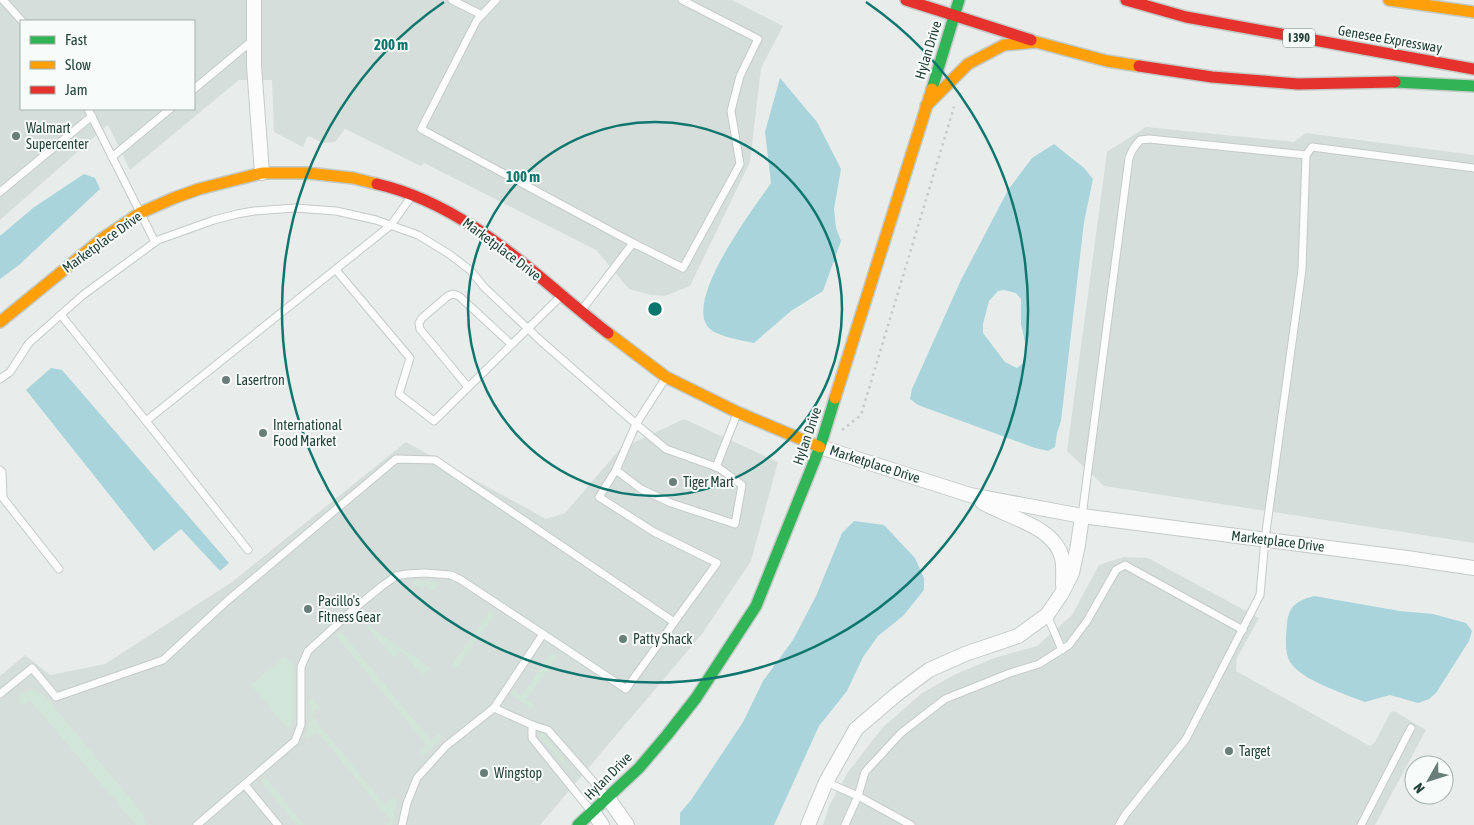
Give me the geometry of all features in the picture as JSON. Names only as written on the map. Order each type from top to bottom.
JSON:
[{"type":"main road","points":[[906,0],[957,7],[1036,42],[1108,61],[1212,78],[1298,84],[1391,82],[1474,86]]},
{"type":"main road","name":"Genesee Expressway","points":[[1126,0],[1186,18],[1474,70]]},
{"type":"main road","points":[[1390,0],[1474,12]]},
{"type":"main road","name":"Hylan Drive","points":[[578,825],[638,768],[690,706],[756,606],[820,447],[957,7]]},
{"type":"main road","points":[[926,106],[968,64],[1004,45],[1036,42]]},
{"type":"main road","name":"Marketplace Drive","points":[[0,322],[103,238],[140,213],[199,189],[262,173],[308,173],[353,178],[396,188],[458,216],[502,246],[561,296],[666,377],[737,412],[820,447]]},
{"type":"street","points":[[254,0],[254,66],[262,173]]},
{"type":"street","name":"Marketplace Drive","points":[[820,447],[970,495],[1082,516],[1474,568]]},
{"type":"street","name":"Marketplace Drive","points":[[970,495],[990,507],[1043,531],[1053,540],[1062,556],[1064,569],[1062,593]]},
{"type":"street","points":[[808,825],[826,782],[856,730],[897,694],[929,670],[965,654],[1018,636],[1046,615],[1062,593],[1072,574],[1082,516]]},
{"type":"street","points":[[608,798],[627,825]]},
{"type":"street","points":[[593,812],[602,825]]},
{"type":"lane","points":[[3,0],[21,20]]},
{"type":"lane","points":[[452,0],[482,15]]},
{"type":"lane","points":[[496,0],[477,20],[421,129],[682,268],[740,164],[731,111],[740,76],[758,39],[682,0]]},
{"type":"lane","points":[[195,88],[254,39]]},
{"type":"lane","points":[[89,110],[155,242]]},
{"type":"lane","points":[[112,156],[169,110]]},
{"type":"lane","points":[[0,192],[92,116]]},
{"type":"lane","points":[[1082,516],[1129,158],[1133,149],[1140,140],[1149,139],[1306,156]]},
{"type":"lane","points":[[1119,825],[1186,739],[1260,596],[1265,539],[1302,270],[1306,156],[1312,147],[1474,168]]},
{"type":"lane","points":[[146,421],[391,225],[412,196]]},
{"type":"lane","points":[[0,379],[10,372],[29,343],[93,286],[155,242],[222,218],[254,211],[296,208],[336,211],[391,225],[418,235],[460,261],[527,328],[666,449],[716,467],[742,485],[735,524],[671,503],[641,489],[616,470]]},
{"type":"lane","points":[[580,311],[633,243]]},
{"type":"lane","points":[[336,270],[410,358],[399,394],[434,421],[561,296]]},
{"type":"lane","points":[[468,387],[420,330],[419,323],[422,318],[453,294],[459,296],[511,344]]},
{"type":"lane","points":[[61,315],[248,550]]},
{"type":"lane","points":[[198,825],[295,740],[301,725],[301,667],[308,651],[355,608],[391,579],[401,575],[414,573],[451,575],[461,580],[626,689],[717,563],[654,532],[599,497],[616,470],[636,424],[666,377]]},
{"type":"lane","points":[[716,467],[737,412]]},
{"type":"lane","points":[[0,694],[32,668],[56,697],[163,660],[227,601],[396,459],[435,460],[674,622]]},
{"type":"lane","points":[[0,470],[4,498],[59,569]]},
{"type":"lane","points":[[845,825],[858,796],[865,772],[901,733],[945,699],[1010,673],[1039,664],[1069,645],[1087,621],[1116,570],[1125,565],[1243,630]]},
{"type":"lane","points":[[1046,615],[1062,650]]},
{"type":"lane","points":[[402,825],[407,803],[417,778],[446,746],[494,708],[543,634]]},
{"type":"lane","points":[[494,708],[548,730],[608,798]]},
{"type":"lane","points":[[532,725],[532,738],[593,812]]},
{"type":"lane","points":[[1361,825],[1411,728]]},
{"type":"lane","points":[[826,782],[858,796],[910,825]]},
{"type":"lane","points":[[245,784],[278,825]]},
{"type":"path","points":[[840,431],[861,415],[954,106]]},
{"type":"shaded area","points":[[0,0],[732,0],[783,26],[761,68],[750,162],[690,286],[665,296],[651,295],[629,289],[596,250],[424,163],[421,166],[345,129],[335,142],[323,143],[308,136],[303,147],[274,132],[272,80],[239,80],[130,170],[108,125],[0,220]]},
{"type":"shaded area","points":[[1146,127],[1294,142],[1306,133],[1474,155],[1474,543],[1104,486],[1067,451],[1107,152]]},
{"type":"shaded area","points":[[684,419],[778,462],[751,561],[702,634],[540,825],[0,825],[0,676],[25,655],[50,675],[105,664],[232,582],[406,442],[546,519],[565,513],[620,449]]},
{"type":"shaded area","points":[[1123,557],[1148,558],[1259,618],[1237,658],[1236,671],[1370,746],[1375,742],[1390,713],[1394,711],[1426,730],[1413,755],[1404,755],[1404,771],[1375,825],[823,825],[829,806],[848,772],[883,727],[922,693],[954,675],[994,658],[1037,646],[1072,615],[1099,565]]},
{"type":"green space","points":[[414,580],[439,583],[434,591],[425,585],[422,589],[413,583]]},
{"type":"green space","points":[[490,611],[494,613],[493,617],[459,665],[454,667],[453,664]]},
{"type":"green space","points":[[367,625],[429,667],[429,670],[422,676],[402,651],[394,658]]},
{"type":"green space","points":[[340,632],[431,741],[438,734],[441,735],[441,738],[423,756],[419,754],[427,745],[338,638],[337,634]]},
{"type":"green space","points":[[552,654],[556,656],[556,659],[526,699],[534,705],[532,709],[512,695],[511,692],[513,690],[522,696]]},
{"type":"green space","points":[[284,657],[293,666],[293,718],[289,730],[251,685]]},
{"type":"green space","points":[[32,690],[45,696],[143,814],[146,825],[136,825],[30,700],[24,704],[20,703],[19,697]]},
{"type":"green space","points":[[310,699],[313,699],[319,707],[311,715],[385,805],[394,798],[397,799],[392,825],[386,825],[391,821],[317,731],[309,738],[306,737],[310,721]]},
{"type":"green space","points":[[541,733],[544,734],[581,783],[540,737]]},
{"type":"green space","points":[[263,778],[266,778],[304,825],[297,825],[262,783]]},
{"type":"water","points":[[780,78],[817,122],[841,169],[834,209],[836,228],[841,241],[823,291],[791,311],[754,343],[713,332],[704,316],[705,299],[712,278],[723,256],[771,183],[765,132]]},
{"type":"water","points":[[1054,144],[1084,168],[1093,179],[1084,222],[1061,421],[1055,447],[1048,451],[1035,448],[918,405],[910,399],[912,389],[961,280],[1008,190],[1032,158]],"holes":[[[1004,290],[1016,293],[1021,299],[1021,324],[1025,342],[1026,361],[1017,368],[1005,362],[983,333],[983,324],[989,301],[998,291]]]},
{"type":"water","points":[[84,174],[95,178],[100,189],[19,265],[0,279],[0,236],[33,208]]},
{"type":"water","points":[[51,368],[62,370],[229,563],[220,571],[181,529],[154,551],[26,390]]},
{"type":"water","points":[[854,521],[884,525],[915,558],[924,578],[924,590],[903,616],[878,636],[863,657],[847,691],[819,726],[774,825],[680,825],[680,813],[691,800],[743,722],[763,681],[793,640],[816,596],[842,533]]},
{"type":"water","points":[[1314,596],[1400,611],[1433,614],[1466,623],[1472,631],[1469,641],[1436,693],[1429,699],[1418,703],[1390,695],[1365,702],[1335,691],[1313,680],[1296,669],[1290,662],[1286,643],[1290,612],[1299,602]]},
{"type":"traffic: fast","points":[[932,89],[959,0]]},
{"type":"traffic: fast","points":[[1395,82],[1474,86]]},
{"type":"traffic: fast","points":[[578,825],[639,768],[667,735],[696,698],[756,606],[820,447],[835,398]]},
{"type":"traffic: slow","points":[[1389,0],[1474,12]]},
{"type":"traffic: slow","points":[[926,106],[968,64],[1004,45],[1036,42],[1107,61],[1139,66]]},
{"type":"traffic: slow","points":[[835,398],[932,89]]},
{"type":"traffic: slow","points":[[0,322],[103,238],[140,213],[174,198],[199,189],[262,173],[307,173],[353,178],[377,184]]},
{"type":"traffic: slow","points":[[608,333],[666,377],[737,412],[820,447]]},
{"type":"traffic: jam","points":[[906,0],[1031,40]]},
{"type":"traffic: jam","points":[[1126,0],[1186,17],[1474,69]]},
{"type":"traffic: jam","points":[[1139,66],[1212,77],[1298,84],[1395,82]]},
{"type":"traffic: jam","points":[[377,184],[410,194],[442,208],[472,226],[528,267],[608,333]]},
{"type":"place","name":"Walmart Supercenter","points":[[16,136]]},
{"type":"place","name":"Lasertron","points":[[226,380]]},
{"type":"place","name":"International Food Market","points":[[263,433]]},
{"type":"place","name":"Tiger Mart","points":[[673,482]]},
{"type":"place","name":"Pacillo's Fitness Gear","points":[[308,609]]},
{"type":"place","name":"Patty Shack","points":[[623,639]]},
{"type":"place","name":"Target","points":[[1229,751]]},
{"type":"place","name":"Wingstop","points":[[484,773]]}]
